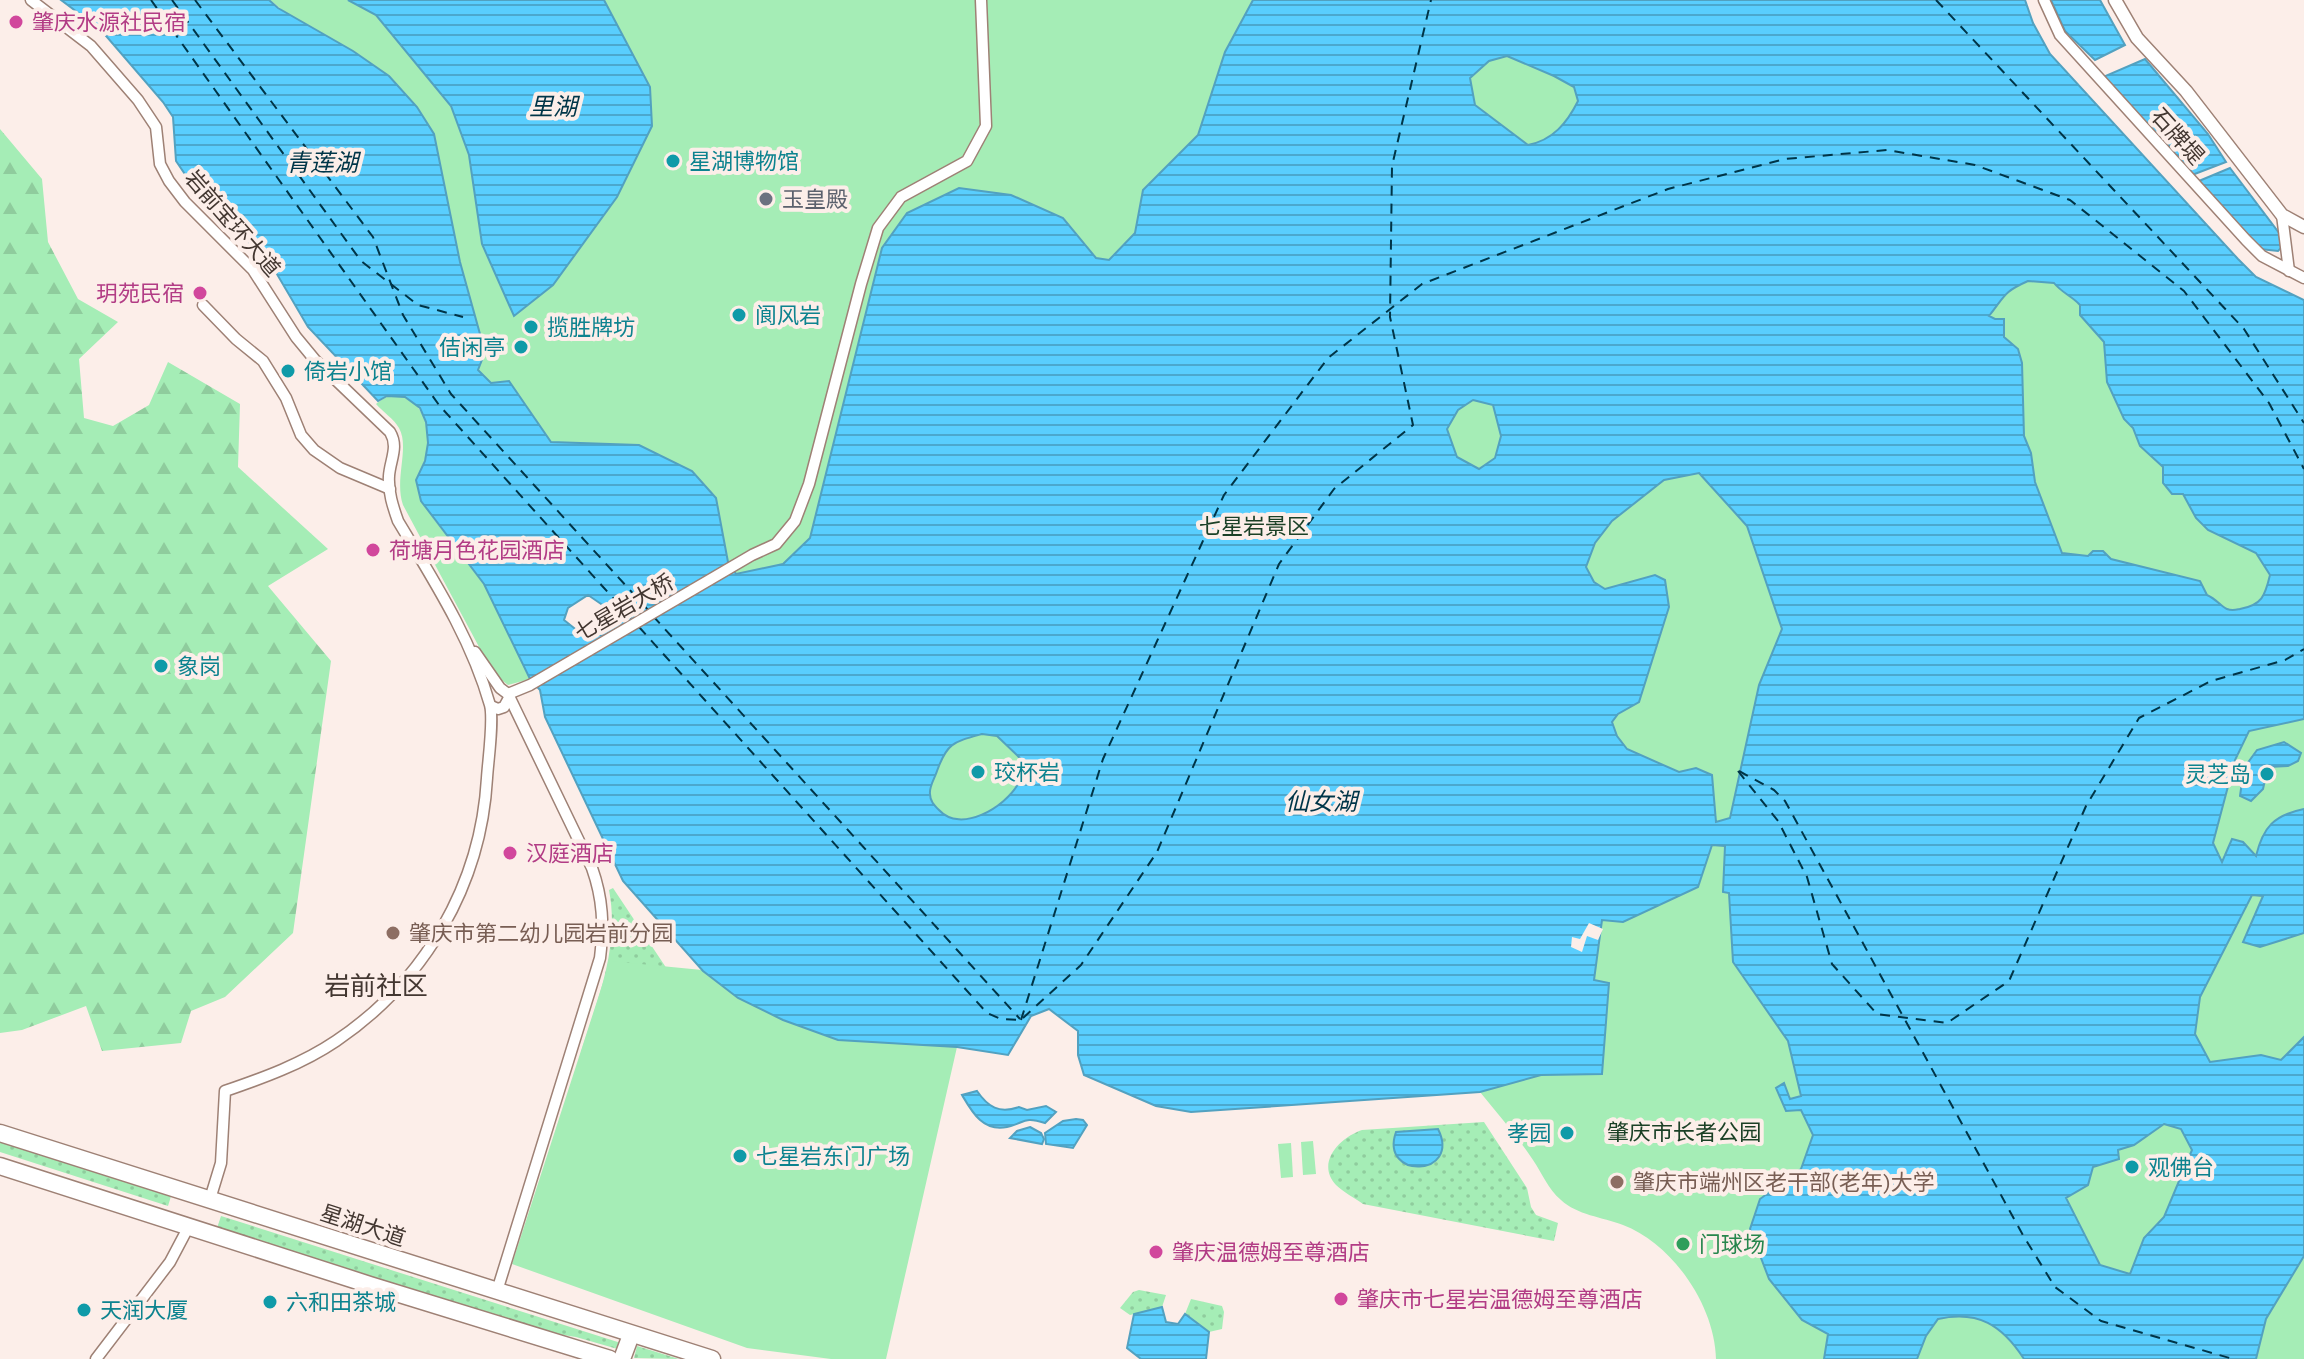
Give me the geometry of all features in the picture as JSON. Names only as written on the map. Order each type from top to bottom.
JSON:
[{"type":"main road","name":"星湖大道","points":[[0,1133],[712,1359]]},
{"type":"main road","points":[[0,1166],[610,1359]]},
{"type":"main road","points":[[622,1359],[631,1335]]},
{"type":"street","name":"岩前宝环大道","points":[[31,0],[85,40],[138,100],[156,127],[160,164],[185,202],[253,270],[296,337],[315,360],[390,432],[395,446],[390,489]]},
{"type":"street","name":"七星岩大桥","points":[[489,703],[498,709],[504,707],[506,693],[530,685],[776,544],[795,521],[809,484],[878,228],[901,197],[967,161],[986,126],[981,0]]},
{"type":"street","name":"石牌堤","points":[[2044,0],[2060,35],[2079,58],[2246,240],[2262,256],[2304,278]]},
{"type":"street","points":[[2115,0],[2137,38],[2186,91],[2282,215],[2304,227]]},
{"type":"street","points":[[2282,215],[2289,271]]},
{"type":"street","points":[[203,305],[263,361],[286,398],[301,435],[314,450],[340,468],[390,489],[398,521],[467,640],[506,693],[592,868],[602,901],[603,935],[592,986],[497,1291]]},
{"type":"street","points":[[467,640],[489,703]]},
{"type":"street","points":[[210,1199],[221,1163],[225,1091],[297,1063],[334,1043],[370,1016],[414,970],[449,918],[471,868],[479,840],[486,801],[491,691],[506,693]]},
{"type":"street","points":[[96,1359],[170,1262],[189,1226]]},
{"type":"green space","name":"仙女湖","points":[[270,0],[2025,0],[2033,23],[2050,54],[2238,259],[2256,277],[2304,300],[2304,1359],[1716,1359],[1708,1318],[1688,1279],[1674,1262],[1641,1234],[1582,1212],[1556,1196],[1520,1142],[1480,1092],[1191,1112],[1156,1106],[1084,1075],[1078,1055],[1078,1031],[1049,1009],[1031,1016],[1008,1055],[957,1047],[886,1359],[831,1359],[747,1348],[512,1264],[610,961],[702,970],[623,881],[545,717],[540,690],[530,679],[728,562],[716,498],[576,445],[551,443],[509,381],[491,383],[478,370],[485,351],[460,262],[434,134]]},
{"type":"green space","points":[[0,129],[42,179],[48,242],[78,299],[118,322],[79,359],[84,418],[113,426],[149,405],[168,362],[240,404],[238,467],[328,549],[268,586],[331,661],[293,933],[225,997],[191,1011],[181,1043],[102,1051],[86,1006],[22,1030],[0,1033]]},
{"type":"green space","points":[[387,397],[407,397],[421,411],[428,444],[416,480],[433,518],[484,583],[530,679],[508,685],[493,673],[403,505],[400,485],[402,436],[397,425],[376,404]]},
{"type":"green space","points":[[613,888],[671,975],[581,1052],[606,972],[612,932],[609,890]]},
{"type":"green space","points":[[1484,1122],[1527,1188],[1536,1215],[1558,1223],[1554,1241],[1363,1204],[1339,1188],[1330,1176],[1329,1159],[1333,1152],[1346,1138],[1362,1130]]},
{"type":"green space","points":[[0,1139],[172,1193],[168,1206],[0,1152]]},
{"type":"green space","points":[[1313,1141],[1316,1174],[1303,1175],[1301,1142]]},
{"type":"green space","points":[[1291,1143],[1293,1177],[1281,1178],[1278,1144]]},
{"type":"green space","points":[[221,1216],[624,1344],[621,1350],[576,1337],[538,1331],[217,1228]]},
{"type":"green space","points":[[1139,1290],[1166,1295],[1162,1307],[1130,1315],[1120,1308],[1133,1292]]},
{"type":"green space","points":[[1191,1299],[1222,1306],[1222,1329],[1209,1332],[1185,1314]]},
{"type":"green space","points":[[637,1346],[679,1359],[634,1358]]},
{"type":"water","name":"仙女湖","points":[[61,0],[269,0],[389,76],[417,107],[434,134],[460,262],[485,352],[478,370],[491,383],[509,381],[551,442],[639,445],[692,471],[716,498],[728,562],[736,574],[783,564],[810,538],[882,248],[907,213],[959,188],[1011,195],[1063,218],[1096,258],[1109,260],[1135,233],[1143,190],[1198,135],[1225,52],[1253,0],[2025,0],[2033,23],[2050,54],[2238,259],[2256,277],[2304,300],[2304,719],[2249,731],[2235,760],[2213,843],[2222,862],[2232,839],[2243,842],[2256,856],[2262,837],[2271,824],[2285,815],[2304,809],[2304,933],[2260,947],[2243,942],[2263,896],[2252,895],[2200,997],[2195,1034],[2210,1062],[2261,1055],[2281,1060],[2304,1037],[2304,1256],[2266,1319],[2256,1359],[2024,1359],[2007,1337],[1988,1323],[1952,1317],[1938,1319],[1926,1336],[1917,1359],[1824,1359],[1828,1334],[1802,1320],[1769,1279],[1750,1229],[1760,1199],[1801,1169],[1813,1135],[1801,1110],[1786,1111],[1776,1088],[1784,1083],[1790,1099],[1801,1096],[1788,1041],[1733,962],[1729,893],[1723,892],[1725,846],[1712,845],[1698,887],[1623,922],[1602,920],[1594,980],[1609,983],[1602,1074],[1541,1075],[1480,1092],[1191,1112],[1156,1106],[1084,1075],[1078,1055],[1078,1031],[1049,1009],[1031,1016],[1008,1055],[957,1047],[838,1040],[783,1020],[738,998],[703,971],[623,881],[545,717],[540,690],[530,679],[484,584],[421,501],[416,480],[425,461],[428,443],[426,422],[420,408],[405,397],[387,396],[378,401],[308,327],[274,269],[189,180],[176,161],[173,117],[101,30]],"holes":[[[1507,56],[1554,76],[1574,87],[1578,101],[1558,129],[1545,139],[1528,145],[1475,105],[1470,78],[1489,61]],[[2028,281],[2054,283],[2080,305],[2080,315],[2104,342],[2107,382],[2124,419],[2133,428],[2140,446],[2163,467],[2163,483],[2172,494],[2183,494],[2196,518],[2208,530],[2256,553],[2270,575],[2258,602],[2229,610],[2207,595],[2200,581],[2111,559],[2103,551],[2093,551],[2088,556],[2062,553],[2035,482],[2031,453],[2024,436],[2022,363],[2018,349],[2004,337],[2004,319],[1989,316],[2014,288]],[[1473,400],[1493,405],[1501,436],[1495,458],[1479,469],[1457,457],[1447,429],[1458,410]],[[1699,473],[1747,526],[1782,629],[1759,685],[1730,818],[1716,822],[1712,775],[1696,768],[1679,772],[1627,749],[1617,736],[1612,722],[1618,714],[1639,702],[1669,607],[1665,580],[1655,575],[1605,589],[1594,582],[1586,567],[1595,543],[1612,521],[1664,480]],[[588,595],[604,606],[606,631],[589,640],[564,620],[568,608]],[[982,734],[997,736],[1022,760],[1021,775],[1012,793],[982,815],[959,819],[948,817],[939,810],[932,801],[930,791],[944,755],[952,745]],[[2164,1124],[2181,1129],[2192,1150],[2164,1217],[2144,1238],[2130,1274],[2100,1265],[2066,1198],[2088,1185],[2093,1167],[2119,1159],[2118,1150],[2134,1145]]]},
{"type":"water","name":"里湖","points":[[348,0],[604,0],[650,87],[652,126],[617,197],[553,285],[514,316],[482,244],[469,155],[451,106],[376,15]]},
{"type":"water","points":[[2051,0],[2100,0],[2125,45],[2095,60],[2065,31]]},
{"type":"water","points":[[2145,59],[2208,134],[2226,162],[2192,175],[2103,77]]},
{"type":"water","points":[[2230,168],[2279,233],[2281,248],[2278,251],[2260,249],[2199,181]]},
{"type":"water","points":[[2284,742],[2301,753],[2298,761],[2288,766],[2268,767],[2263,789],[2251,801],[2240,796],[2244,768],[2257,750]]},
{"type":"water","points":[[977,1091],[990,1105],[1000,1109],[1019,1107],[1027,1110],[1046,1106],[1056,1112],[1045,1123],[1028,1120],[1007,1127],[991,1126],[979,1119],[962,1095]]},
{"type":"water","points":[[1083,1120],[1087,1125],[1073,1148],[1046,1144],[1045,1133],[1063,1121]]},
{"type":"water","points":[[1030,1127],[1041,1133],[1044,1139],[1042,1144],[1010,1138],[1017,1131]]},
{"type":"water","points":[[1438,1129],[1442,1145],[1439,1156],[1431,1164],[1408,1165],[1399,1159],[1394,1148],[1396,1132]]},
{"type":"water","points":[[1162,1307],[1166,1322],[1178,1324],[1185,1314],[1209,1332],[1206,1359],[1141,1359],[1127,1348],[1134,1314]]},
{"type":"pier","points":[[1589,923],[1603,929],[1598,940],[1587,936],[1582,952],[1571,947],[1572,937],[1580,939]]},
{"type":"ferry route","points":[[151,0],[439,405],[632,619]]},
{"type":"ferry route","points":[[172,0],[361,261],[418,305],[463,317]]},
{"type":"ferry route","points":[[195,0],[373,237],[403,315],[451,394],[649,611]]},
{"type":"ferry route","points":[[1023,1018],[1081,965],[1157,852],[1279,564],[1334,489],[1413,425],[1390,317],[1392,166],[1431,0]]},
{"type":"ferry route","points":[[1936,0],[2244,329],[2304,423]]},
{"type":"ferry route","points":[[1021,1020],[1103,759],[1224,495],[1328,358],[1422,284],[1668,189],[1785,159],[1887,150],[1975,165],[2070,200],[2184,291],[2269,403],[2304,469]]},
{"type":"ferry route","points":[[653,616],[1020,1019]]},
{"type":"ferry route","points":[[639,627],[987,1013],[1001,1019],[1020,1020]]},
{"type":"ferry route","points":[[1738,771],[1778,821],[1807,877],[1832,964],[1877,1014],[1947,1023],[2009,981],[2086,806],[2139,718],[2211,681],[2285,660],[2304,649]]},
{"type":"ferry route","points":[[1739,771],[1774,790],[1785,801],[2024,1237],[2055,1287],[2101,1321],[2233,1359]]},
{"type":"place","name":"肇庆水源社民宿","points":[[16,22]]},
{"type":"place","name":"星湖博物馆","points":[[673,161]]},
{"type":"place","name":"玉皇殿","points":[[766,199]]},
{"type":"place","name":"玥苑民宿","points":[[200,293]]},
{"type":"place","name":"阆风岩","points":[[739,315]]},
{"type":"place","name":"揽胜牌坊","points":[[531,327]]},
{"type":"place","name":"佶闲亭","points":[[521,347]]},
{"type":"place","name":"倚岩小馆","points":[[288,371]]},
{"type":"place","name":"荷塘月色花园酒店","points":[[373,550]]},
{"type":"place","name":"象岗","points":[[161,666]]},
{"type":"place","name":"珓杯岩","points":[[978,772]]},
{"type":"place","name":"灵芝岛","points":[[2267,774]]},
{"type":"place","name":"汉庭酒店","points":[[510,853]]},
{"type":"place","name":"肇庆市第二幼儿园岩前分园","points":[[393,933]]},
{"type":"place","name":"孝园","points":[[1567,1133]]},
{"type":"place","name":"七星岩东门广场","points":[[740,1156]]},
{"type":"place","name":"观佛台","points":[[2132,1167]]},
{"type":"place","name":"肇庆市端州区老干部(老年)大学","points":[[1617,1182]]},
{"type":"place","name":"门球场","points":[[1683,1244]]},
{"type":"place","name":"肇庆温德姆至尊酒店","points":[[1156,1252]]},
{"type":"place","name":"肇庆市七星岩温德姆至尊酒店","points":[[1341,1299]]},
{"type":"place","name":"六和田茶城","points":[[270,1302]]},
{"type":"place","name":"天润大厦","points":[[84,1310]]},
{"type":"district","name":"岩前社区","points":[[376,986]]},
{"type":"water label","name":"青莲湖","points":[[322,163]]},
{"type":"park label","name":"七星岩景区","points":[[1254,526]]},
{"type":"park label","name":"肇庆市长者公园","points":[[1684,1132]]}]
